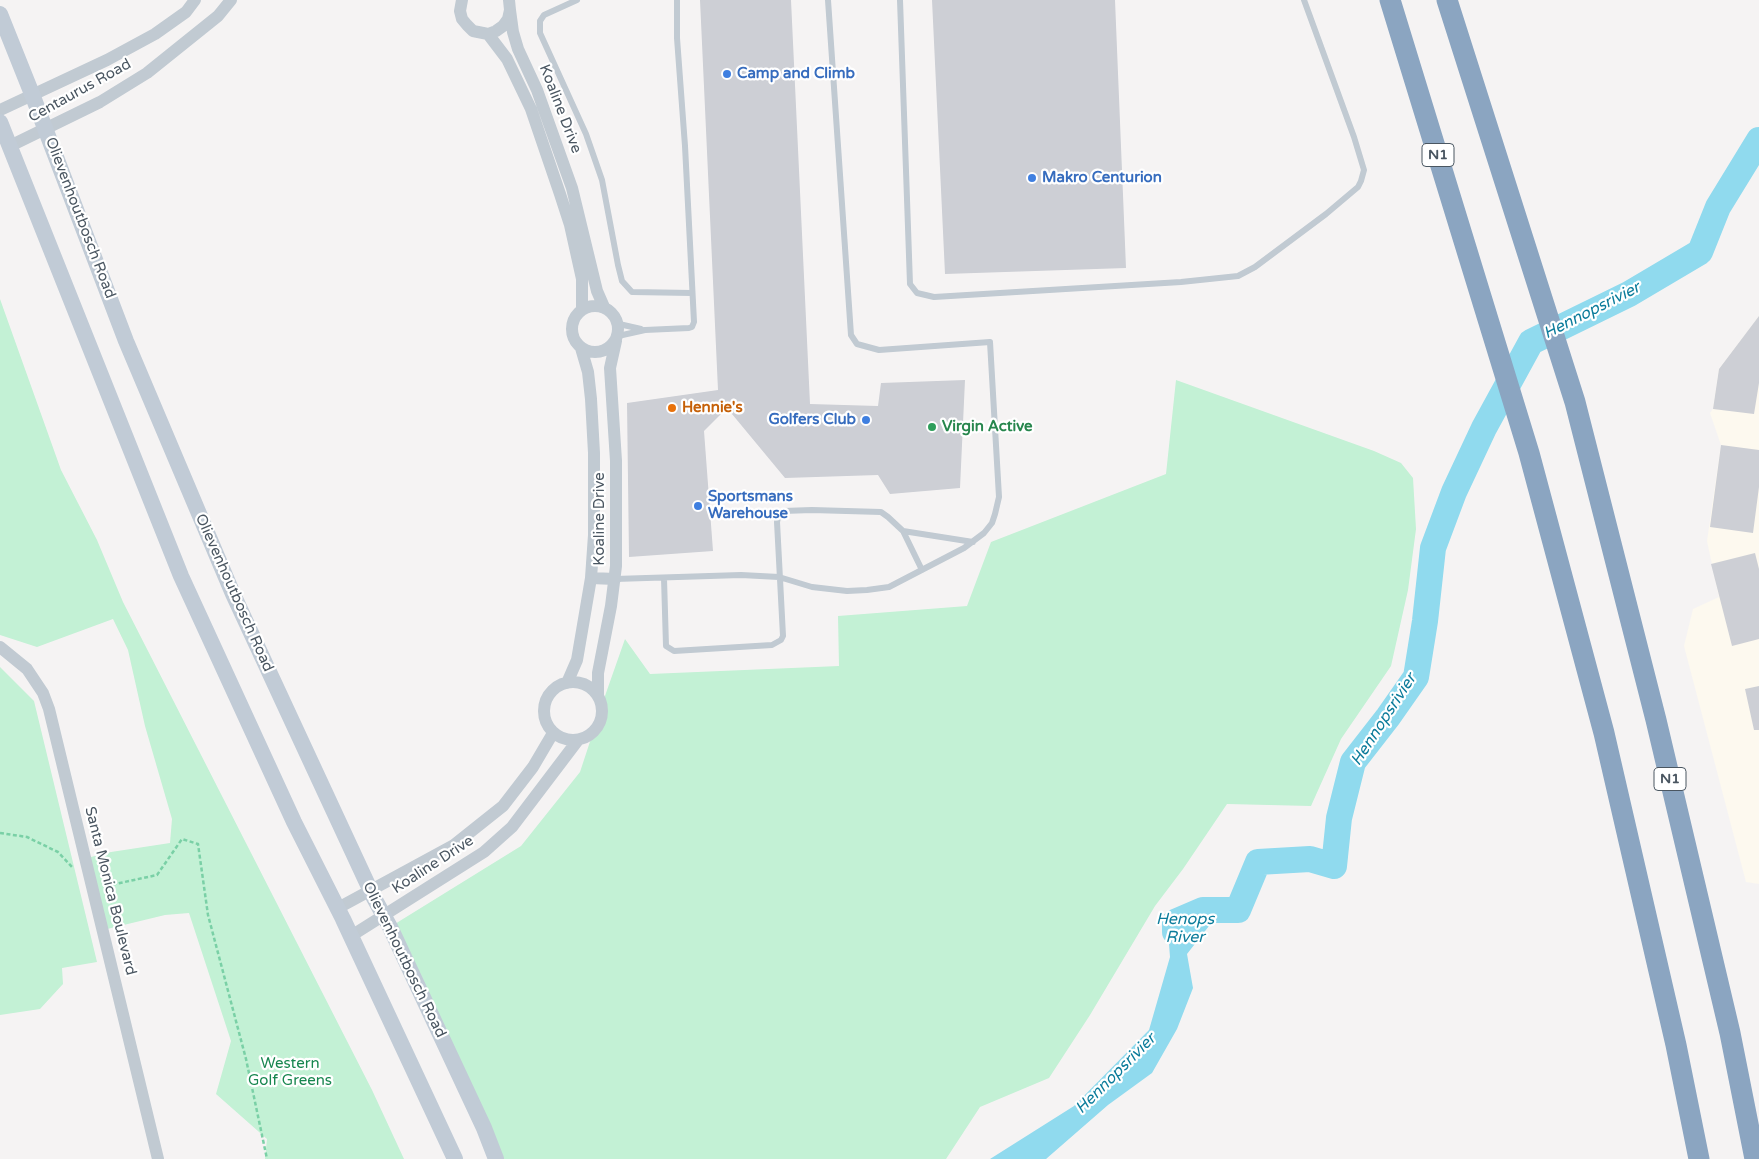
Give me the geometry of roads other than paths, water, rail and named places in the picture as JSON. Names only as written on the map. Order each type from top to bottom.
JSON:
[{"type":"highway","name":"N1","points":[[1390,0],[1529,453],[1604,733],[1676,1045],[1698,1159]]},
{"type":"highway","name":"N1","points":[[1446,0],[1575,402],[1656,720],[1730,1033],[1756,1159]]},
{"type":"main road","name":"Olievenhoutbosch Road","points":[[0,14],[46,129],[126,341],[233,594],[370,891],[390,927],[484,1128],[496,1159]]},
{"type":"main road","points":[[0,122],[181,576],[294,822],[338,908],[455,1159]]},
{"type":"street","name":"Centaurus Road","points":[[0,110],[107,60],[155,34],[186,12],[195,0]]},
{"type":"street","name":"Centaurus Road","points":[[10,146],[100,102],[147,73],[218,16],[231,0]]},
{"type":"street","points":[[461,1],[460,11],[466,25],[480,33],[488,34],[504,26],[508,19],[511,3]]},
{"type":"street","name":"Koaline Drive","points":[[511,3],[513,32],[518,49],[537,90],[572,188],[597,291],[604,307]]},
{"type":"street","name":"Koaline Drive","points":[[488,34],[506,59],[531,110],[557,186],[570,225],[582,279],[582,309]]},
{"type":"street","points":[[589,306],[604,307],[611,311],[617,334],[610,348],[603,352],[595,353],[581,348],[576,342],[572,328],[577,314],[582,309],[589,306]]},
{"type":"street","name":"Koaline Drive","points":[[351,936],[484,852],[512,827],[578,740],[592,734],[600,722],[602,709],[598,695],[598,673],[615,580],[616,470],[610,368],[617,334]]},
{"type":"street","name":"Koaline Drive","points":[[338,908],[454,845],[502,806],[533,767],[553,733],[545,721],[546,700],[554,689],[566,682],[577,660],[591,578],[594,535],[594,453],[588,372],[581,348]]},
{"type":"street","points":[[591,578],[615,580]]},
{"type":"street","name":"Santa Monica Boulevard","points":[[0,647],[27,669],[43,693],[49,709],[158,1159]]},
{"type":"street","points":[[566,682],[581,683],[598,695]]},
{"type":"street","points":[[553,733],[565,740],[578,740]]},
{"type":"lane","points":[[577,0],[544,15],[540,21],[540,33],[586,134],[602,180],[622,281],[632,292],[692,293]]},
{"type":"lane","points":[[617,334],[645,330],[686,329],[692,327],[694,322],[685,146],[677,38],[677,0]]},
{"type":"lane","points":[[615,580],[741,575],[779,577],[812,587],[847,591],[889,587],[973,542],[992,523],[999,497],[990,342],[879,350],[857,344],[852,335],[828,0]]},
{"type":"lane","points":[[900,0],[910,284],[917,293],[934,297],[1181,282],[1238,276],[1255,267],[1326,214],[1358,187],[1364,170],[1354,137],[1304,0]]},
{"type":"lane","points":[[617,334],[645,330]]},
{"type":"lane","points":[[664,578],[666,646],[674,651],[772,645],[780,640],[783,636],[776,522],[779,514],[783,511],[880,512],[903,531],[922,570]]},
{"type":"lane","points":[[903,531],[973,542]]},
{"type":"water","name":"Henops River","points":[[1196,906],[1209,926],[1187,954],[1193,988],[1177,1029],[1152,1073],[1108,1105],[1046,1159],[990,1159],[1074,1106],[1149,1030],[1170,957],[1167,918]]},
{"type":"waterway","name":"Hennopsrivier","points":[[1175,932],[1175,922],[1203,910],[1238,910],[1258,862],[1310,859],[1334,866],[1339,818],[1353,762],[1416,677],[1425,621],[1433,548],[1454,492],[1484,428],[1531,342],[1629,294],[1700,252],[1718,207],[1759,140]]},
{"type":"place","name":"Camp and Climb","points":[[727,74]]},
{"type":"place","name":"Makro Centurion","points":[[1032,178]]},
{"type":"place","name":"Hennie's","points":[[672,408]]},
{"type":"place","name":"Golfers Club","points":[[866,420]]},
{"type":"place","name":"Virgin Active","points":[[932,427]]},
{"type":"place","name":"Sportsmans Warehouse","points":[[698,506]]},
{"type":"park label","name":"Western Golf Greens","points":[[290,1072]]}]
